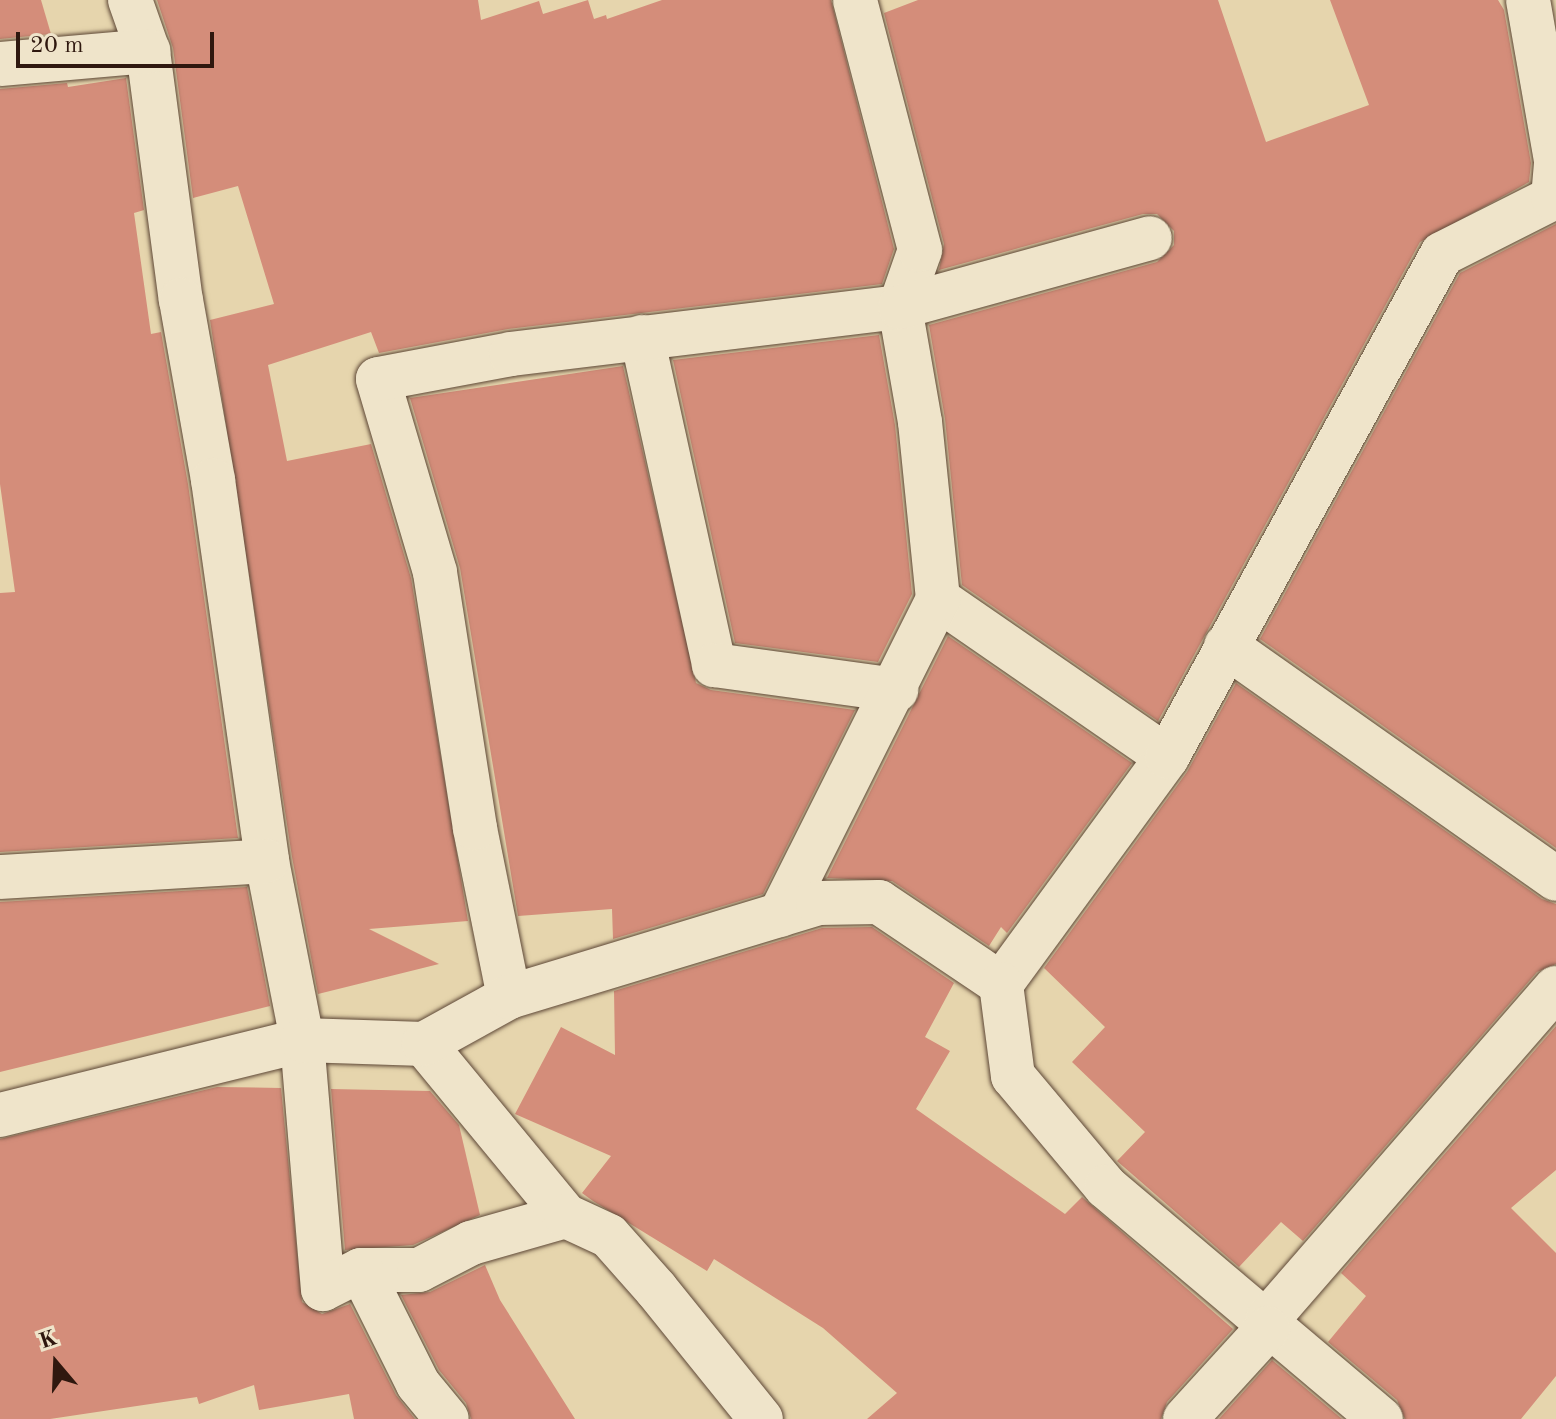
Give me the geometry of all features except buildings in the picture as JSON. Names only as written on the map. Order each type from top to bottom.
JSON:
[{"type":"street","points":[[130,0],[148,51],[181,300],[213,480],[267,861],[302,1040],[323,1289],[361,1270],[419,1270],[471,1243],[566,1216]]},
{"type":"street","points":[[780,915],[896,690],[938,599],[920,422],[900,307],[920,250],[855,0]]},
{"type":"street","points":[[1381,1419],[1106,1187],[1013,1076],[1001,984],[1167,757],[1442,254],[1555,181],[1528,0]]},
{"type":"street","points":[[0,64],[148,51]]},
{"type":"street","points":[[509,997],[475,828],[435,572],[378,379],[642,337],[900,307],[1150,238]]},
{"type":"street","points":[[642,337],[714,665],[896,690]]},
{"type":"street","points":[[938,599],[1167,757]]},
{"type":"street","points":[[1226,646],[1556,879]]},
{"type":"street","points":[[0,877],[267,861]]},
{"type":"street","points":[[0,1115],[302,1040],[424,1044],[509,997],[818,903],[879,902],[1001,984]]},
{"type":"street","points":[[1185,1419],[1556,988]]},
{"type":"street","points":[[424,1044],[566,1216],[609,1236],[761,1419]]},
{"type":"street","points":[[361,1270],[418,1384],[447,1419]]}]
